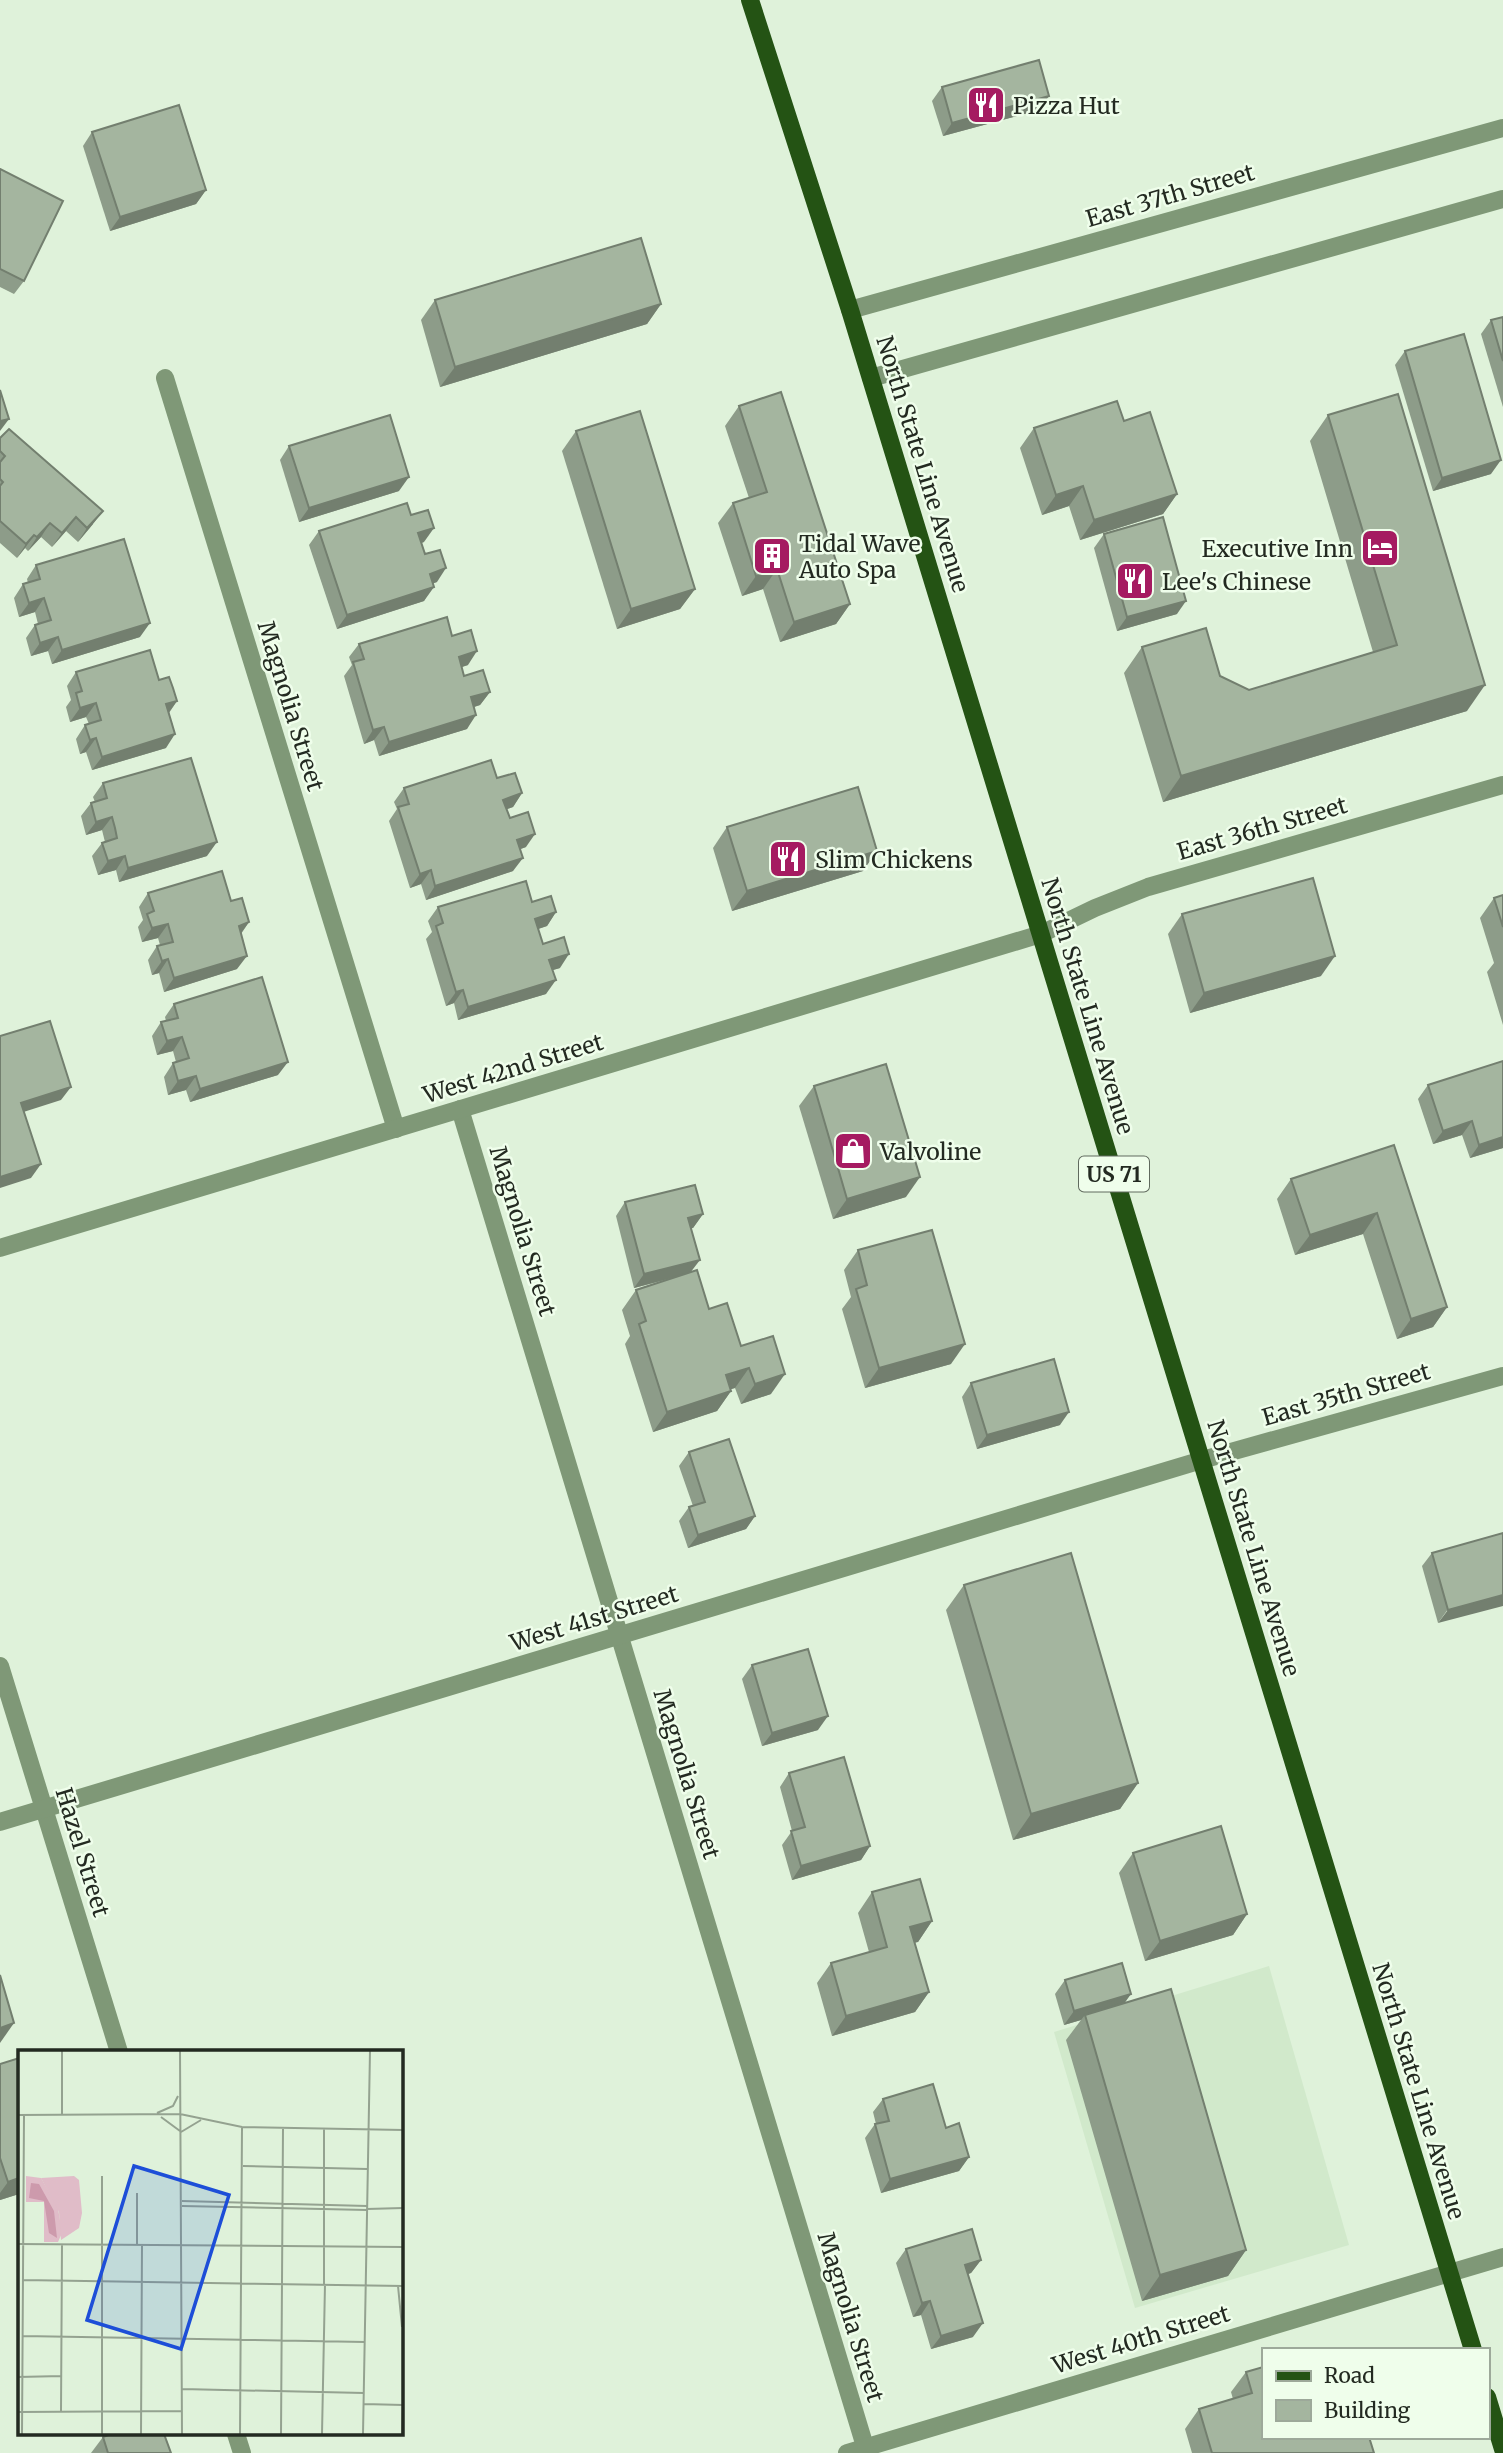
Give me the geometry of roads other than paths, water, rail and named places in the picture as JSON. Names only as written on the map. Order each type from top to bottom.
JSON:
[{"type":"main road","name":"North State Line Avenue","points":[[750,0],[871,378],[1472,2348]]},
{"type":"main road","points":[[1489,2404],[1503,2449]]},
{"type":"street","name":"East 37th Street","points":[[850,310],[1503,128]]},
{"type":"street","points":[[871,378],[1503,199]]},
{"type":"street","name":"Magnolia Street","points":[[164,378],[396,1129]]},
{"type":"street","name":"East 36th Street","points":[[1041,934],[1148,887],[1503,785]]},
{"type":"street","name":"West 42nd Street","points":[[0,1248],[1041,934]]},
{"type":"street","name":"Magnolia Street","points":[[460,1109],[866,2450]]},
{"type":"street","name":"East 35th Street","points":[[1202,1461],[1503,1376]]},
{"type":"street","name":"West 41st Street","points":[[0,1822],[1202,1461]]},
{"type":"street","name":"Hazel Street","points":[[0,1666],[117,2050]]},
{"type":"street","name":"West 40th Street","points":[[847,2453],[866,2450],[1503,2257]]},
{"type":"street","points":[[237,2436],[242,2453]]},
{"type":"place","name":"Pizza Hut","points":[[986,105]]},
{"type":"place","name":"Executive Inn","points":[[1380,548]]},
{"type":"place","name":"Tidal Wave Auto Spa","points":[[772,556]]},
{"type":"place","name":"Lee's Chinese","points":[[1135,581]]},
{"type":"place","name":"Slim Chickens","points":[[788,859]]},
{"type":"place","name":"Valvoline","points":[[853,1151]]}]
